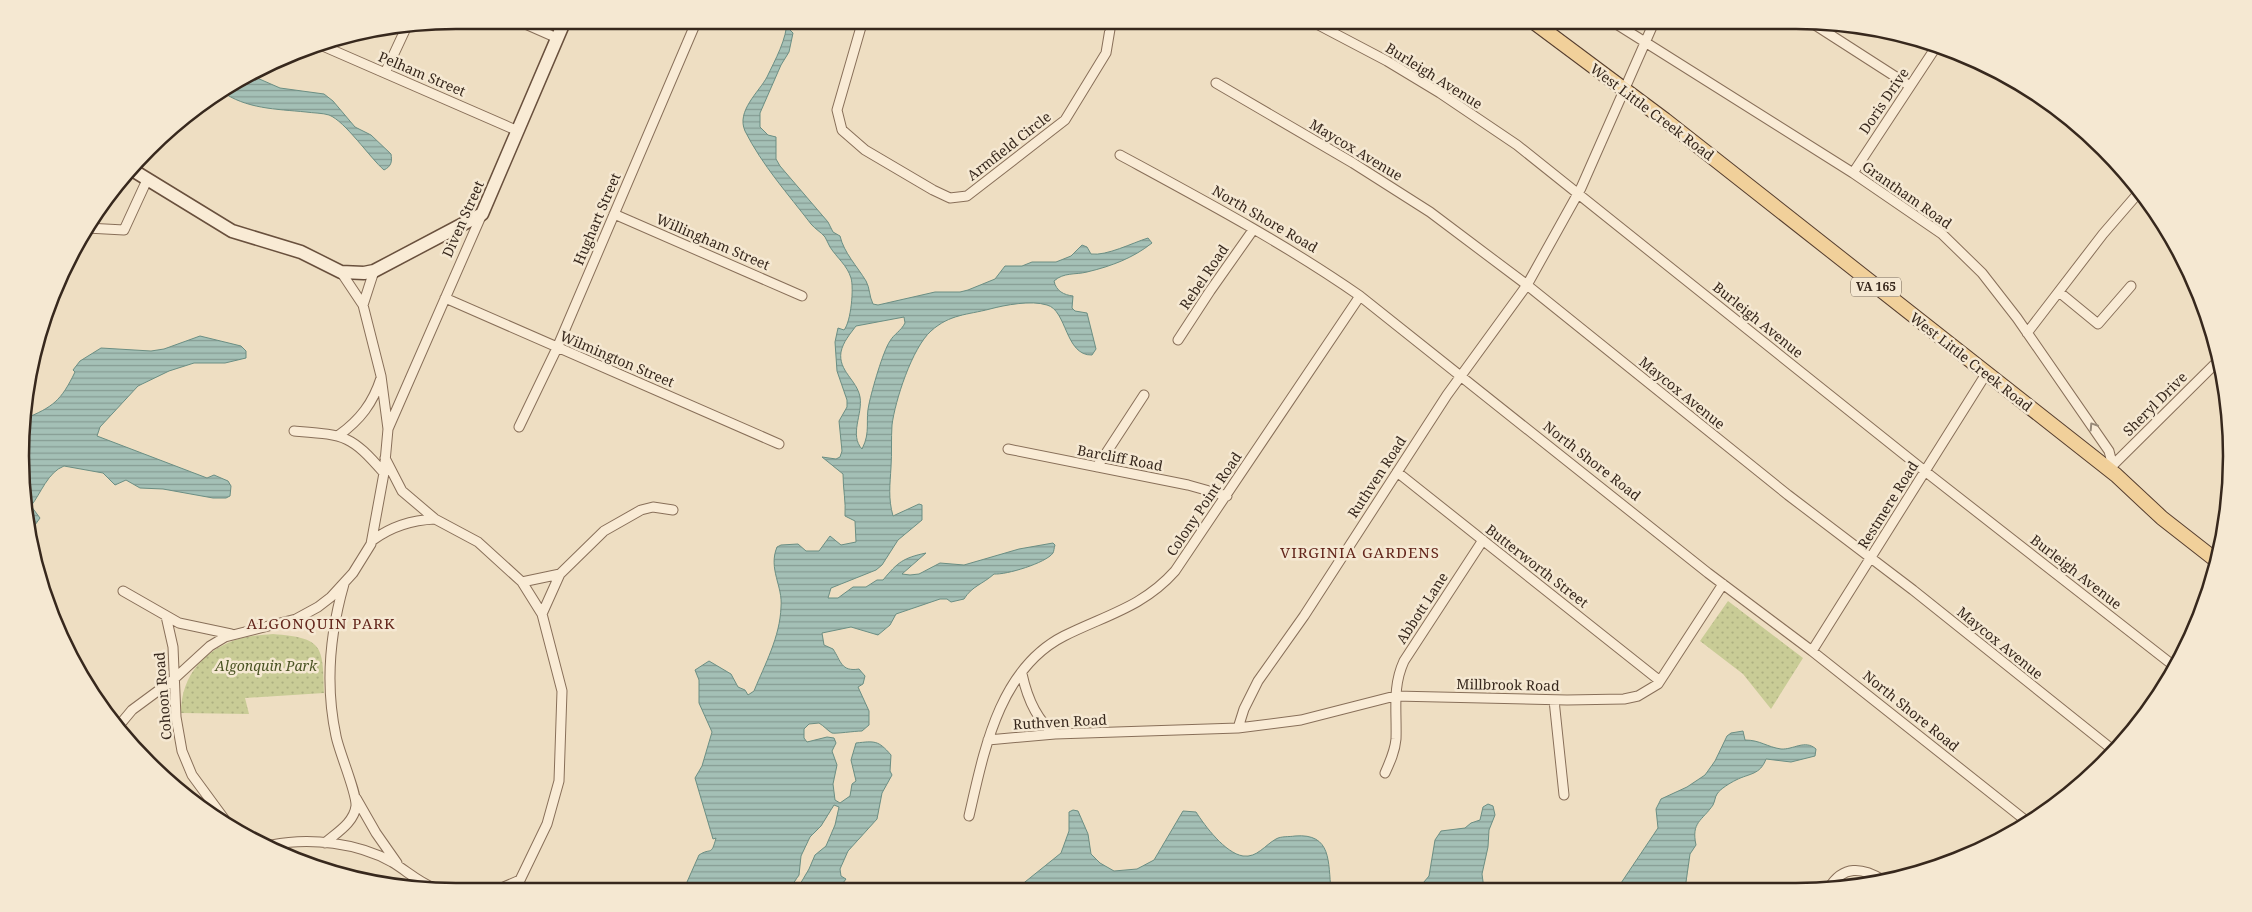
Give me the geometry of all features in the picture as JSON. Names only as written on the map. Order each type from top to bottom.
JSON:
[{"type":"main road","name":"West Little Creek Road","points":[[1543,29],[1624,90],[2109,470],[2162,518],[2211,557]]},
{"type":"street","points":[[536,29],[557,38]]},
{"type":"street","name":"Diven Street","points":[[388,429],[561,29]]},
{"type":"street","name":"Hughart Street","points":[[520,427],[693,29]]},
{"type":"street","name":"Armfield Circle","points":[[860,29],[838,110],[842,130],[865,150],[950,198],[967,196],[1065,120],[1106,53],[1109,29]]},
{"type":"street","name":"Burleigh Avenue","points":[[1326,29],[1440,93],[1517,145],[1926,472],[2170,663]]},
{"type":"street","name":"Grantham Road","points":[[1625,29],[1853,173],[1942,234],[1982,273],[2018,318],[2109,451],[2112,459],[2109,470]]},
{"type":"street","name":"Ruthven Road","points":[[988,740],[1055,734],[1238,728],[1244,709],[1258,681],[1304,616],[1461,376],[1526,284],[1578,194],[1651,29]]},
{"type":"street","points":[[1823,30],[1910,86]]},
{"type":"street","points":[[386,73],[404,32]]},
{"type":"street","name":"Pelham Street","points":[[328,48],[518,130]]},
{"type":"street","name":"Doris Drive","points":[[1853,173],[1933,51]]},
{"type":"street","name":"Maycox Avenue","points":[[1216,83],[1353,163],[1430,212],[1526,284],[1780,489],[1912,590],[2109,747]]},
{"type":"street","name":"North Shore Road","points":[[1120,155],[1324,271],[1360,296],[1723,584],[1812,651],[2022,818]]},
{"type":"street","points":[[136,173],[232,231],[300,252],[341,272],[364,273],[374,270],[482,214]]},
{"type":"street","points":[[95,228],[124,230],[147,180]]},
{"type":"street","points":[[2027,333],[2103,234],[2135,197]]},
{"type":"street","name":"Willingham Street","points":[[614,214],[802,296]]},
{"type":"street","name":"Rebel Road","points":[[1178,340],[1210,290],[1253,230]]},
{"type":"street","points":[[363,305],[374,270]]},
{"type":"street","points":[[122,722],[132,710],[174,679],[210,646],[231,634],[296,619],[318,607],[344,584],[373,540],[384,473],[388,429],[382,376],[363,305],[341,272]]},
{"type":"street","points":[[2059,292],[2098,324],[2131,286]]},
{"type":"street","name":"Colony Point Road","points":[[969,816],[988,740],[1003,701],[1022,674],[1041,651],[1055,641],[1123,610],[1154,591],[1175,571],[1360,296]]},
{"type":"street","name":"Wilmington Street","points":[[445,298],[779,444]]},
{"type":"street","name":"Sheryl Drive","points":[[2109,470],[2213,366]]},
{"type":"street","name":"Restmere Road","points":[[1812,651],[1986,374]]},
{"type":"street","points":[[339,435],[362,417],[377,390],[382,376]]},
{"type":"street","points":[[1097,467],[1144,395]]},
{"type":"street","points":[[294,432],[339,435],[359,446],[384,473]]},
{"type":"street","name":"Barcliff Road","points":[[1008,449],[1188,485],[1227,496]]},
{"type":"street","points":[[385,458],[402,491],[435,519],[478,542],[522,582],[542,614],[562,691],[559,781],[548,824],[520,880],[520,883]]},
{"type":"street","name":"Butterworth Street","points":[[1397,472],[1660,681]]},
{"type":"street","points":[[542,614],[560,574],[604,531],[641,510],[653,507],[673,510]]},
{"type":"street","points":[[373,540],[394,527],[409,522],[435,519]]},
{"type":"street","name":"Abbott Lane","points":[[1385,773],[1396,740],[1395,696],[1398,673],[1483,540]]},
{"type":"street","points":[[522,582],[560,574]]},
{"type":"street","points":[[325,843],[351,819],[356,806],[336,736],[330,691],[330,665],[334,629],[344,584]]},
{"type":"street","name":"Millbrook Road","points":[[1238,728],[1301,720],[1395,696],[1624,700],[1648,691],[1660,681],[1723,584]]},
{"type":"street","points":[[123,591],[166,616],[186,624],[231,634]]},
{"type":"street","name":"Cohoon Road","points":[[166,616],[173,648],[176,717],[182,751],[186,765],[215,808]]},
{"type":"street","points":[[1022,674],[1026,689],[1037,714],[1055,734]]},
{"type":"street","points":[[1554,700],[1564,795]]},
{"type":"street","points":[[354,796],[376,833],[404,870],[417,881]]},
{"type":"street","points":[[277,844],[325,843],[363,849],[404,870]]},
{"type":"street","points":[[1835,881],[1840,875],[1853,870],[1876,876]]},
{"type":"street","points":[[513,883],[520,880]]},
{"type":"green space","points":[[1728,601],[1803,658],[1771,709],[1743,674],[1700,641]]},
{"type":"green space","name":"Algonquin Park","points":[[273,634],[302,638],[317,647],[323,664],[324,693],[245,698],[249,714],[181,713],[185,687],[191,675],[206,656],[242,638]]},
{"type":"water","points":[[786,29],[789,29],[793,33],[789,52],[781,65],[760,113],[760,127],[768,135],[776,137],[776,159],[780,166],[828,222],[833,232],[840,236],[848,254],[866,281],[873,304],[878,305],[935,292],[960,292],[968,290],[995,279],[1005,266],[1022,266],[1032,262],[1056,262],[1071,256],[1082,245],[1087,247],[1091,254],[1097,254],[1112,251],[1148,238],[1152,243],[1130,257],[1114,264],[1087,272],[1066,275],[1054,281],[1061,292],[1073,296],[1072,308],[1075,311],[1087,313],[1096,349],[1092,355],[1083,353],[1076,348],[1059,315],[1054,309],[1041,304],[1010,305],[952,318],[938,325],[924,339],[911,362],[894,415],[890,492],[893,516],[919,504],[922,505],[922,520],[898,540],[882,565],[876,570],[831,588],[828,598],[838,598],[853,587],[866,587],[877,580],[883,580],[901,562],[926,553],[902,574],[919,574],[940,563],[964,565],[1019,549],[1053,543],[1055,545],[1053,553],[1043,561],[1025,568],[994,574],[974,588],[964,599],[951,602],[947,599],[940,599],[896,614],[890,625],[878,635],[851,627],[822,633],[824,645],[833,649],[842,665],[848,669],[859,669],[865,676],[863,684],[858,687],[869,711],[869,725],[862,731],[832,733],[819,723],[809,724],[804,729],[804,738],[807,742],[827,737],[834,738],[836,743],[832,751],[837,765],[833,784],[835,800],[840,803],[850,796],[852,784],[856,781],[851,760],[856,743],[868,742],[879,744],[891,755],[890,771],[892,775],[882,793],[877,819],[848,851],[840,869],[841,876],[846,879],[843,883],[801,883],[815,855],[826,846],[835,825],[839,807],[834,805],[821,826],[810,837],[801,856],[799,875],[794,883],[688,883],[699,855],[712,850],[716,838],[713,839],[695,778],[702,766],[712,732],[699,703],[699,680],[695,670],[709,661],[731,674],[738,687],[745,690],[748,695],[754,691],[771,650],[780,618],[781,599],[774,563],[777,547],[798,544],[806,551],[819,551],[830,536],[841,545],[856,542],[855,521],[845,516],[843,474],[822,457],[836,459],[840,457],[842,451],[839,421],[847,407],[847,400],[837,371],[835,342],[838,328],[844,330],[850,313],[852,297],[851,278],[825,237],[811,224],[767,167],[752,144],[743,124],[746,109],[767,77]],"holes":[[[904,317],[905,323],[893,336],[881,362],[869,404],[867,432],[862,449],[858,443],[856,431],[860,397],[855,385],[842,365],[842,348],[856,326]]]},
{"type":"water","points":[[257,78],[280,88],[324,94],[333,101],[355,127],[371,135],[391,154],[390,165],[384,170],[342,124],[329,115],[251,105],[228,95]]},
{"type":"water","points":[[200,336],[241,346],[246,351],[246,358],[225,363],[194,363],[169,371],[138,386],[100,427],[97,436],[207,478],[214,475],[228,481],[231,486],[230,496],[226,498],[213,498],[163,489],[140,488],[126,480],[115,485],[103,473],[64,466],[49,478],[32,505],[29,456],[31,416],[55,402],[65,390],[75,372],[73,370],[80,361],[101,348],[151,351],[164,349]]},
{"type":"water","points":[[32,507],[40,518],[34,525]]},
{"type":"water","points":[[1743,731],[1745,740],[1781,749],[1803,745],[1812,746],[1816,749],[1815,756],[1791,762],[1766,759],[1758,771],[1734,781],[1718,792],[1713,805],[1696,826],[1696,845],[1690,854],[1686,883],[1621,883],[1658,828],[1656,809],[1661,799],[1687,787],[1705,775],[1715,761],[1727,736],[1731,733]]},
{"type":"water","points":[[1488,804],[1493,806],[1495,815],[1489,830],[1488,847],[1482,874],[1483,883],[1423,883],[1429,876],[1435,840],[1441,831],[1465,828],[1471,823],[1480,820],[1483,807]]},
{"type":"water","points":[[1073,810],[1078,811],[1088,834],[1091,854],[1100,863],[1114,871],[1137,869],[1154,860],[1183,811],[1196,812],[1210,831],[1229,850],[1243,856],[1257,853],[1280,837],[1307,836],[1316,839],[1326,851],[1330,883],[1024,883],[1061,853],[1069,831],[1069,812]]},
{"type":"district","name":"VIRGINIA GARDENS","points":[[1360,553]]},
{"type":"district","name":"ALGONQUIN PARK","points":[[321,624]]}]
